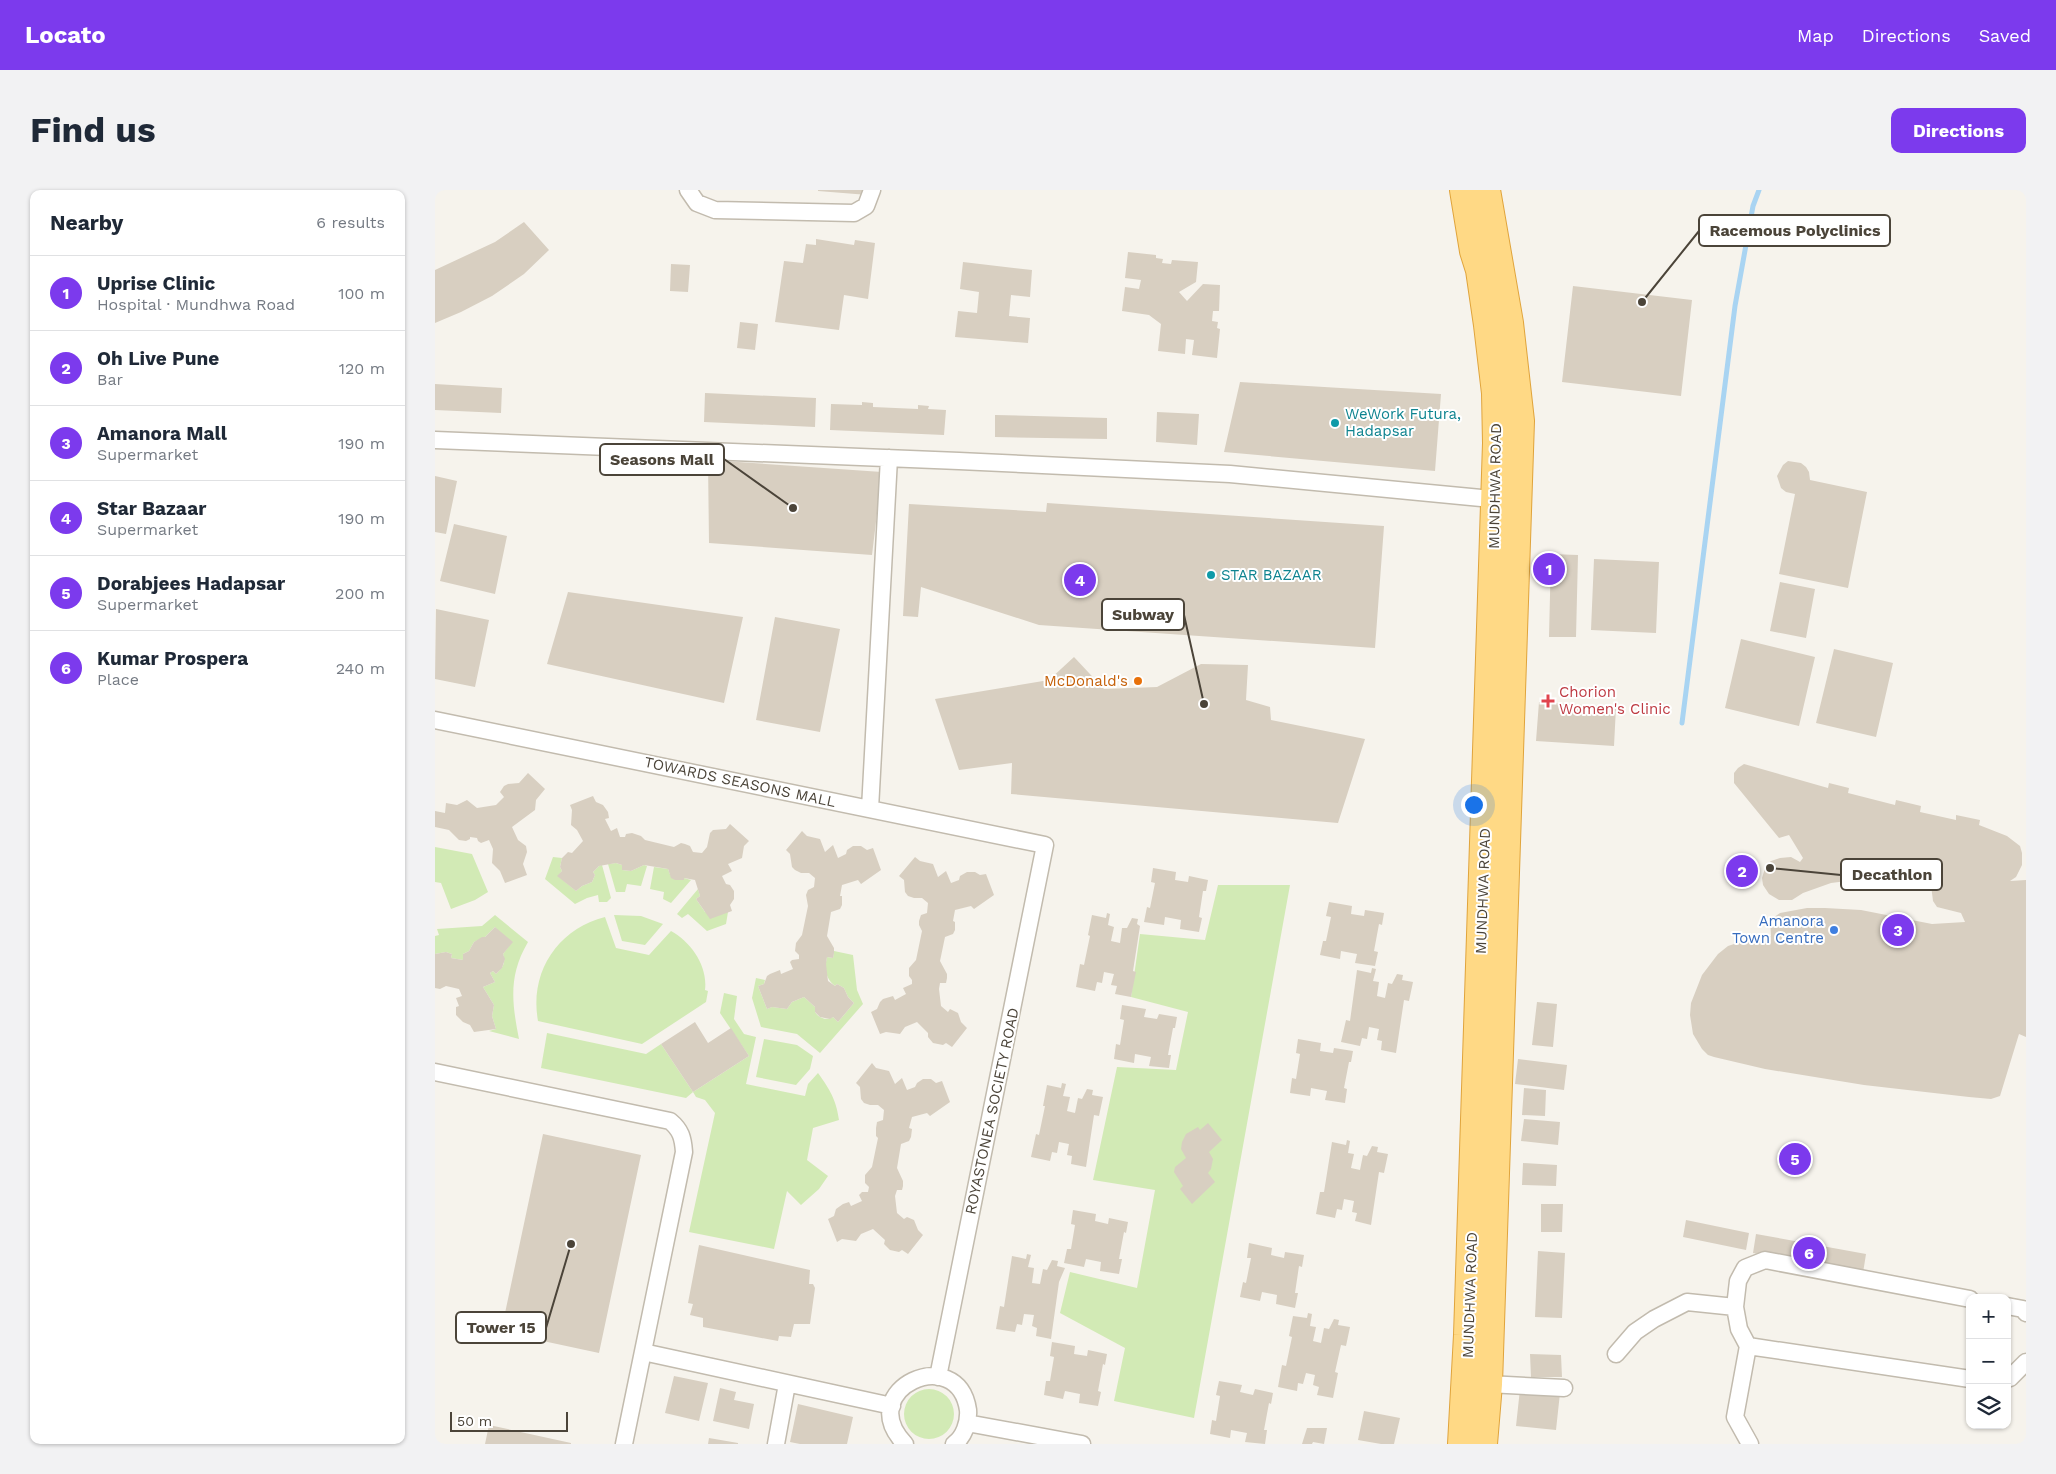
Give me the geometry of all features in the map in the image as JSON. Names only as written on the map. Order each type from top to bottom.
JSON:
[{"type":"highway","name":"MUNDHWA ROAD","points":[[1464,190],[1474,251],[1480,270],[1496,394],[1506,500],[1488,1384],[1483,1444]]},
{"type":"highway","name":"MUNDHWA ROAD","points":[[1462,1444],[1506,500],[1520,420],[1507,304],[1486,190]]},
{"type":"street","points":[[688,190],[697,203],[715,210],[854,212],[866,206],[872,190]]},
{"type":"street","points":[[435,440],[1230,474],[1506,500]]},
{"type":"street","points":[[871,809],[889,458]]},
{"type":"street","name":"TOWARDS SEASONS MALL","points":[[435,720],[1045,845]]},
{"type":"street","name":"ROYASTONEA SOCIETY ROAD","points":[[938,1377],[1045,845]]},
{"type":"street","points":[[435,1072],[669,1121],[678,1128],[683,1137],[683,1152],[624,1444]]},
{"type":"street","points":[[1750,1444],[1735,1417],[1748,1346],[1739,1329],[1735,1308],[1738,1280],[1745,1268],[1765,1260],[1966,1298]]},
{"type":"street","points":[[1616,1354],[1635,1332],[1654,1319],[1687,1302],[1735,1308]]},
{"type":"street","points":[[2011,1307],[2023,1309],[2026,1312]]},
{"type":"street","points":[[1748,1346],[1966,1378]]},
{"type":"street","points":[[643,1352],[891,1406]]},
{"type":"street","points":[[2011,1377],[2026,1362]]},
{"type":"street","points":[[905,1444],[893,1428],[891,1406],[899,1392],[911,1381],[921,1377],[938,1377],[953,1384],[966,1401],[967,1423],[963,1433],[954,1444]]},
{"type":"street","points":[[776,1444],[787,1384]]},
{"type":"street","points":[[1488,1384],[1563,1388]]},
{"type":"street","points":[[967,1423],[1082,1444]]},
{"type":"green space","points":[[435,847],[472,854],[488,892],[475,900],[451,909],[441,883],[435,882]]},
{"type":"green space","points":[[553,857],[562,858],[560,867],[562,871],[558,876],[576,891],[592,882],[595,875],[593,872],[602,865],[611,898],[607,902],[599,902],[598,895],[575,904],[545,879]]},
{"type":"green space","points":[[616,863],[622,865],[622,870],[631,871],[644,865],[647,866],[641,886],[627,884],[625,892],[616,892],[608,864]]},
{"type":"green space","points":[[654,867],[668,869],[670,875],[675,879],[683,880],[684,878],[691,880],[671,903],[663,899],[664,892],[650,889]]},
{"type":"green space","points":[[1218,885],[1290,885],[1194,1418],[1114,1401],[1125,1348],[1060,1313],[1070,1272],[1137,1288],[1155,1190],[1093,1180],[1117,1067],[1176,1070],[1188,1012],[1131,997],[1140,934],[1205,940]]},
{"type":"green space","points":[[698,889],[700,896],[696,899],[705,912],[728,912],[726,924],[707,931],[688,914],[682,918],[677,914]]},
{"type":"green space","points":[[495,915],[528,942],[517,966],[513,990],[519,1039],[489,1031],[496,1029],[492,1016],[494,1005],[483,987],[495,982],[490,973],[493,971],[496,974],[502,967],[504,962],[503,954],[509,946],[495,927],[485,937],[474,942],[469,951],[463,954],[463,960],[451,958],[452,954],[446,952],[435,954],[435,936],[439,935],[437,929],[482,926]]},
{"type":"green space","points":[[614,915],[641,916],[663,924],[645,945],[622,941]]},
{"type":"green space","points":[[605,917],[616,948],[649,955],[671,931],[691,948],[704,972],[705,990],[708,991],[706,1002],[642,1044],[538,1021],[536,1003],[538,986],[543,970],[551,955],[573,931]]},
{"type":"green space","points":[[834,951],[853,955],[857,990],[863,1004],[820,1053],[797,1034],[761,1027],[752,998],[756,978],[765,980],[764,984],[758,986],[767,1009],[772,1007],[787,1009],[792,1002],[804,997],[815,1007],[815,1012],[819,1016],[825,1019],[833,1017],[838,1022],[854,1003],[848,997],[844,988],[837,984],[835,986],[828,977],[826,970],[827,957],[833,958]]},
{"type":"green space","points":[[724,993],[737,996],[734,1019],[744,1034],[756,1037],[746,1084],[805,1096],[808,1084],[818,1073],[832,1095],[839,1120],[813,1128],[807,1160],[828,1176],[819,1189],[801,1205],[787,1191],[774,1249],[689,1232],[715,1113],[705,1100],[696,1097],[693,1092],[749,1056],[720,1013]]},
{"type":"green space","points":[[547,1033],[646,1054],[661,1044],[693,1092],[686,1098],[541,1068]]},
{"type":"green space","points":[[764,1039],[797,1045],[813,1056],[810,1069],[796,1085],[756,1077]]},
{"type":"green space","points":[[924,1389],[934,1389],[947,1396],[954,1409],[954,1419],[947,1432],[934,1439],[924,1439],[915,1435],[908,1428],[904,1419],[904,1409],[908,1400],[915,1393]]},
{"type":"building","points":[[868,190],[868,195],[818,191]]},
{"type":"building","points":[[524,222],[549,250],[524,274],[492,296],[435,323],[435,270],[495,242]]},
{"type":"building","points":[[816,239],[854,245],[855,240],[875,243],[868,299],[844,295],[839,330],[775,322],[784,261],[803,263],[806,244],[816,245]]},
{"type":"building","points":[[1128,252],[1156,255],[1156,258],[1163,259],[1162,263],[1171,264],[1172,260],[1198,262],[1196,282],[1179,292],[1187,301],[1203,284],[1220,285],[1219,311],[1213,311],[1212,321],[1218,322],[1217,328],[1220,329],[1217,358],[1192,355],[1194,340],[1186,339],[1185,354],[1158,351],[1161,324],[1149,315],[1122,311],[1125,287],[1139,289],[1141,280],[1125,278]]},
{"type":"building","points":[[963,262],[1032,270],[1030,297],[1011,295],[1009,316],[1030,318],[1028,343],[955,337],[958,311],[977,313],[979,292],[960,289]]},
{"type":"building","points":[[671,264],[690,265],[688,292],[670,291]]},
{"type":"building","points":[[1573,286],[1692,300],[1681,396],[1562,382]]},
{"type":"building","points":[[740,322],[758,324],[755,350],[737,348]]},
{"type":"building","name":"WeWork Futura, Hadapsar","points":[[1240,382],[1441,394],[1435,471],[1224,452]]},
{"type":"building","points":[[435,384],[502,388],[501,413],[435,410]]},
{"type":"building","points":[[705,393],[816,398],[815,427],[704,422]]},
{"type":"building","points":[[862,402],[873,403],[873,407],[918,409],[918,405],[929,406],[928,409],[946,410],[944,435],[830,430],[831,404],[862,405]]},
{"type":"building","points":[[1157,412],[1199,414],[1197,445],[1156,442]]},
{"type":"building","points":[[995,415],[1107,418],[1107,439],[995,437]]},
{"type":"building","points":[[708,460],[882,472],[872,555],[709,543]]},
{"type":"building","points":[[1788,461],[1801,463],[1806,467],[1810,480],[1867,492],[1848,588],[1779,574],[1795,494],[1786,492],[1781,488],[1777,476],[1783,465]]},
{"type":"building","points":[[435,476],[457,481],[446,534],[435,532]]},
{"type":"building","name":"STAR BAZAAR","points":[[1047,503],[1384,526],[1375,648],[1039,625],[921,587],[918,617],[903,616],[909,504],[1046,512]]},
{"type":"building","points":[[454,524],[507,536],[495,594],[440,581]]},
{"type":"building","points":[[1551,554],[1578,555],[1576,637],[1549,637]]},
{"type":"building","points":[[1594,559],[1659,562],[1656,633],[1591,630]]},
{"type":"building","points":[[1780,582],[1815,589],[1806,638],[1770,631]]},
{"type":"building","points":[[568,592],[743,617],[724,703],[547,664]]},
{"type":"building","points":[[436,609],[489,620],[475,687],[435,679]]},
{"type":"building","points":[[775,617],[840,629],[820,732],[756,720]]},
{"type":"building","points":[[1741,639],[1815,657],[1799,726],[1725,708]]},
{"type":"building","points":[[1834,649],[1893,663],[1876,737],[1816,723]]},
{"type":"building","points":[[1074,657],[1104,689],[1157,687],[1201,664],[1248,665],[1246,700],[1270,707],[1271,720],[1365,739],[1338,823],[1011,794],[1012,763],[959,770],[935,699],[1049,680]]},
{"type":"building","points":[[1539,702],[1616,707],[1614,746],[1536,741]]},
{"type":"building","points":[[1744,764],[1828,788],[1829,783],[1849,788],[1848,793],[1895,805],[1896,800],[1921,806],[1920,812],[1956,820],[1956,815],[1980,820],[1979,825],[2007,836],[2020,846],[2022,865],[2016,877],[2010,881],[2026,880],[2026,1037],[2019,1034],[2000,1096],[1991,1099],[1864,1085],[1765,1069],[1714,1057],[1708,1055],[1702,1049],[1693,1034],[1690,1015],[1691,1003],[1702,975],[1718,954],[1728,946],[1746,940],[1771,936],[1770,920],[1780,913],[1807,908],[1825,908],[1861,910],[1932,924],[1965,922],[1961,913],[1937,907],[1933,901],[1931,885],[1915,883],[1905,890],[1893,890],[1859,888],[1847,881],[1831,883],[1803,893],[1792,900],[1779,900],[1769,894],[1763,885],[1762,878],[1766,865],[1780,858],[1791,857],[1800,862],[1803,858],[1789,835],[1779,838],[1734,783],[1734,773]]},
{"type":"building","points":[[528,773],[545,789],[536,800],[535,810],[512,827],[518,840],[526,846],[527,852],[523,864],[527,875],[505,883],[500,871],[492,863],[493,849],[489,840],[481,843],[477,838],[470,837],[466,841],[459,840],[449,830],[435,827],[435,811],[445,813],[446,803],[457,805],[467,800],[477,808],[496,805],[504,797],[500,792],[504,786],[519,783]]},
{"type":"building","points":[[593,796],[596,802],[603,805],[608,812],[609,818],[605,819],[611,831],[617,828],[620,837],[625,837],[626,834],[632,833],[641,836],[645,840],[674,847],[681,843],[690,846],[693,852],[702,853],[707,847],[710,833],[713,830],[726,829],[730,824],[749,841],[744,846],[742,858],[728,864],[732,871],[722,876],[726,884],[730,885],[734,891],[734,899],[730,905],[732,911],[710,919],[696,899],[700,896],[695,880],[684,878],[684,880],[675,880],[671,878],[668,869],[644,865],[631,871],[622,870],[622,865],[616,863],[599,866],[593,872],[595,875],[592,882],[576,891],[557,876],[562,871],[560,867],[562,858],[568,852],[572,853],[583,841],[577,830],[571,825],[572,810],[570,805]]},
{"type":"building","points":[[802,831],[807,836],[820,839],[825,852],[833,845],[838,858],[846,854],[847,850],[853,846],[861,846],[867,850],[873,848],[881,870],[861,884],[858,880],[842,885],[840,896],[842,896],[842,905],[840,909],[831,912],[827,936],[834,948],[834,953],[833,958],[827,957],[828,981],[835,986],[837,984],[844,988],[848,997],[854,1003],[838,1022],[833,1017],[830,1019],[820,1017],[815,1012],[815,1007],[804,997],[792,1002],[787,1009],[772,1007],[767,1009],[758,986],[764,984],[767,976],[770,974],[780,970],[781,974],[793,969],[790,962],[799,959],[799,955],[795,951],[796,943],[802,935],[808,906],[806,895],[808,890],[814,887],[815,878],[809,873],[801,873],[795,870],[792,867],[790,854],[786,850]]},
{"type":"building","points":[[915,857],[920,861],[933,864],[938,877],[946,871],[951,883],[959,880],[960,876],[967,872],[975,872],[980,875],[986,874],[994,895],[974,909],[971,906],[955,910],[953,921],[955,922],[955,930],[953,934],[945,937],[940,961],[947,974],[947,978],[946,983],[940,983],[941,1006],[948,1012],[950,1009],[958,1013],[961,1022],[967,1028],[952,1047],[946,1043],[943,1045],[933,1043],[928,1037],[928,1033],[917,1022],[905,1027],[900,1034],[886,1032],[880,1034],[871,1012],[877,1009],[883,999],[893,996],[895,1000],[906,994],[903,988],[912,984],[909,968],[916,960],[922,931],[919,921],[921,915],[927,913],[928,903],[922,898],[908,896],[905,892],[904,880],[899,876]]},
{"type":"building","points":[[1153,868],[1176,872],[1175,880],[1188,882],[1189,876],[1208,880],[1206,891],[1203,891],[1199,917],[1202,918],[1199,932],[1180,929],[1181,920],[1165,917],[1164,925],[1144,922],[1147,907],[1150,908],[1155,883],[1151,882]]},
{"type":"building","points":[[1329,902],[1352,906],[1351,914],[1364,916],[1365,910],[1384,913],[1382,925],[1379,924],[1374,951],[1378,952],[1375,966],[1355,963],[1357,954],[1341,951],[1340,959],[1320,955],[1323,941],[1326,941],[1331,917],[1326,916]]},
{"type":"building","points":[[1107,913],[1110,914],[1108,925],[1114,927],[1111,941],[1120,943],[1122,928],[1127,928],[1132,918],[1138,919],[1137,924],[1140,926],[1133,971],[1136,972],[1131,997],[1115,994],[1117,986],[1111,985],[1114,974],[1104,972],[1102,983],[1097,982],[1095,991],[1076,987],[1080,964],[1084,965],[1092,915],[1106,918]]},
{"type":"building","points":[[495,927],[513,942],[503,954],[505,959],[502,968],[496,974],[493,971],[490,973],[495,982],[483,987],[494,1005],[492,1016],[496,1029],[474,1032],[470,1025],[463,1022],[456,1015],[456,1007],[459,1006],[456,998],[462,996],[459,989],[446,986],[440,989],[435,988],[435,954],[446,952],[452,954],[451,958],[463,960],[463,954],[469,951],[474,942],[485,937]]},
{"type":"building","points":[[1372,968],[1376,969],[1373,981],[1379,982],[1377,996],[1385,998],[1388,983],[1392,984],[1397,974],[1403,975],[1402,980],[1413,982],[1409,1001],[1404,1000],[1396,1053],[1381,1050],[1382,1041],[1377,1040],[1379,1029],[1369,1027],[1367,1039],[1362,1038],[1360,1046],[1341,1042],[1346,1020],[1350,1021],[1357,970],[1371,973]]},
{"type":"building","points":[[1537,1002],[1557,1004],[1553,1047],[1532,1045]]},
{"type":"building","points":[[1122,1005],[1146,1009],[1144,1017],[1157,1019],[1159,1014],[1177,1017],[1168,1055],[1171,1055],[1169,1068],[1149,1066],[1151,1057],[1135,1054],[1134,1063],[1114,1059],[1116,1044],[1120,1045],[1124,1020],[1120,1019]]},
{"type":"building","points":[[695,1022],[708,1043],[731,1028],[749,1056],[693,1092],[661,1044]]},
{"type":"building","points":[[1298,1039],[1321,1043],[1320,1051],[1333,1053],[1334,1048],[1353,1051],[1344,1088],[1347,1089],[1345,1103],[1325,1100],[1327,1091],[1311,1088],[1310,1096],[1290,1093],[1292,1078],[1296,1079],[1300,1054],[1296,1053]]},
{"type":"building","points":[[1518,1059],[1567,1065],[1564,1090],[1515,1084]]},
{"type":"building","points":[[872,1063],[876,1068],[889,1071],[895,1084],[902,1078],[907,1090],[915,1087],[923,1079],[931,1079],[936,1083],[942,1081],[950,1102],[930,1116],[927,1113],[912,1117],[909,1128],[912,1129],[911,1137],[909,1141],[901,1144],[897,1168],[903,1181],[903,1186],[902,1190],[897,1190],[895,1196],[897,1213],[904,1219],[907,1217],[914,1220],[918,1230],[923,1235],[908,1254],[902,1250],[899,1252],[890,1250],[884,1244],[885,1240],[873,1229],[861,1234],[856,1241],[842,1239],[837,1242],[828,1219],[834,1216],[836,1209],[843,1204],[849,1202],[851,1206],[862,1201],[859,1195],[862,1192],[868,1192],[869,1187],[865,1183],[865,1175],[872,1167],[878,1138],[876,1136],[877,1122],[883,1120],[884,1110],[878,1105],[864,1103],[861,1099],[860,1087],[856,1083]]},
{"type":"building","points":[[1062,1083],[1066,1084],[1063,1096],[1070,1097],[1067,1111],[1075,1113],[1078,1098],[1082,1099],[1087,1089],[1093,1090],[1092,1095],[1103,1097],[1099,1116],[1094,1115],[1086,1167],[1071,1164],[1072,1156],[1067,1155],[1069,1144],[1059,1142],[1057,1153],[1052,1152],[1050,1161],[1031,1157],[1036,1134],[1039,1135],[1047,1085],[1061,1088]]},
{"type":"building","points":[[1524,1088],[1546,1090],[1545,1116],[1522,1115]]},
{"type":"building","points":[[1524,1119],[1560,1122],[1558,1145],[1521,1141]]},
{"type":"building","points":[[1208,1123],[1222,1140],[1209,1152],[1213,1159],[1208,1173],[1215,1182],[1192,1204],[1180,1189],[1183,1186],[1174,1172],[1175,1167],[1186,1158],[1181,1149],[1186,1134],[1198,1127],[1200,1130]]},
{"type":"building","points":[[543,1134],[641,1155],[599,1353],[501,1332]]},
{"type":"building","points":[[1347,1140],[1350,1141],[1348,1153],[1354,1154],[1351,1168],[1360,1170],[1363,1155],[1367,1156],[1372,1146],[1378,1147],[1377,1152],[1388,1154],[1384,1173],[1379,1172],[1371,1225],[1355,1221],[1357,1213],[1352,1212],[1354,1201],[1344,1199],[1342,1210],[1337,1209],[1335,1218],[1316,1214],[1320,1192],[1324,1192],[1332,1142],[1346,1145]]},
{"type":"building","points":[[1523,1163],[1557,1165],[1556,1186],[1522,1185]]},
{"type":"building","points":[[1541,1204],[1563,1204],[1562,1232],[1541,1232]]},
{"type":"building","points":[[1073,1210],[1096,1214],[1095,1221],[1108,1224],[1109,1218],[1128,1222],[1126,1233],[1124,1232],[1119,1259],[1122,1259],[1119,1274],[1100,1271],[1101,1262],[1086,1259],[1084,1267],[1064,1263],[1067,1249],[1071,1249],[1075,1225],[1071,1224]]},
{"type":"building","points":[[1686,1220],[1749,1233],[1746,1250],[1683,1237]]},
{"type":"building","points":[[1756,1234],[1866,1254],[1863,1273],[1753,1253]]},
{"type":"building","points":[[1249,1243],[1272,1248],[1271,1255],[1284,1258],[1285,1252],[1304,1255],[1302,1267],[1299,1266],[1295,1293],[1298,1293],[1295,1308],[1276,1304],[1277,1295],[1262,1292],[1260,1301],[1240,1297],[1243,1282],[1246,1283],[1251,1258],[1247,1258]]},
{"type":"building","points":[[699,1245],[810,1270],[809,1284],[813,1284],[815,1288],[810,1324],[794,1324],[791,1337],[779,1336],[778,1341],[703,1327],[703,1318],[690,1315],[693,1304],[688,1303]]},
{"type":"building","points":[[1538,1251],[1565,1253],[1562,1318],[1535,1317]]},
{"type":"building","points":[[1027,1254],[1031,1255],[1028,1267],[1034,1268],[1032,1283],[1040,1284],[1043,1269],[1047,1270],[1052,1260],[1058,1261],[1057,1266],[1065,1268],[1059,1282],[1051,1339],[1036,1336],[1037,1328],[1032,1326],[1034,1315],[1024,1314],[1022,1325],[1017,1324],[1015,1332],[996,1329],[1000,1306],[1004,1307],[1012,1256],[1026,1259]]},
{"type":"building","points":[[1308,1313],[1312,1314],[1310,1326],[1316,1327],[1313,1341],[1321,1343],[1324,1328],[1329,1329],[1334,1319],[1339,1320],[1338,1325],[1350,1327],[1346,1346],[1341,1345],[1335,1372],[1338,1373],[1333,1398],[1317,1395],[1319,1387],[1313,1385],[1315,1375],[1306,1373],[1303,1384],[1298,1383],[1297,1391],[1278,1387],[1282,1365],[1286,1366],[1292,1337],[1289,1336],[1293,1316],[1307,1318]]},
{"type":"building","points":[[1052,1342],[1075,1346],[1074,1354],[1087,1356],[1088,1350],[1107,1354],[1105,1365],[1103,1364],[1098,1391],[1101,1392],[1098,1406],[1079,1403],[1080,1394],[1065,1391],[1063,1399],[1044,1395],[1046,1381],[1050,1381],[1054,1357],[1050,1356]]},
{"type":"building","points":[[1530,1354],[1561,1355],[1562,1377],[1531,1377]]},
{"type":"building","points":[[674,1376],[708,1383],[699,1421],[665,1413]]},
{"type":"building","points":[[1219,1381],[1242,1385],[1240,1392],[1253,1395],[1255,1389],[1273,1393],[1271,1404],[1269,1403],[1264,1430],[1267,1430],[1265,1444],[1245,1442],[1247,1433],[1231,1430],[1230,1438],[1210,1434],[1212,1420],[1216,1421],[1220,1396],[1216,1395]]},
{"type":"building","points":[[720,1388],[736,1392],[734,1400],[754,1404],[749,1429],[713,1421]]},
{"type":"building","points":[[1520,1389],[1560,1393],[1556,1430],[1516,1426]]},
{"type":"building","points":[[798,1404],[853,1417],[847,1444],[800,1444],[790,1442]]},
{"type":"building","points":[[1364,1411],[1400,1418],[1394,1444],[1358,1440]]},
{"type":"building","points":[[489,1425],[571,1443],[571,1444],[485,1444]]},
{"type":"building","points":[[1307,1428],[1327,1428],[1324,1444],[1313,1442],[1312,1444],[1302,1444]]},
{"type":"building","points":[[709,1438],[738,1443],[738,1444],[708,1444]]},
{"type":"waterway","points":[[1682,723],[1735,306],[1753,206],[1759,190]]},
{"type":"place","name":"Racemous Polyclinics","points":[[1642,302]]},
{"type":"place","name":"WeWork Futura, Hadapsar","points":[[1335,423]]},
{"type":"place","name":"Seasons Mall","points":[[793,508]]},
{"type":"place","name":"Uprise Clinic","points":[[1549,569]]},
{"type":"place","name":"STAR BAZAAR","points":[[1211,575]]},
{"type":"place","name":"Star Bazaar","points":[[1080,580]]},
{"type":"place","name":"McDonald's","points":[[1138,681]]},
{"type":"place","name":"Chorion Women's Clinic","points":[[1548,701]]},
{"type":"place","name":"Subway","points":[[1204,704]]},
{"type":"place","name":"Decathlon","points":[[1770,868]]},
{"type":"place","name":"Oh Live Pune","points":[[1742,871]]},
{"type":"place","name":"Amanora Town Centre","points":[[1834,930]]},
{"type":"place","name":"Amanora Mall","points":[[1898,930]]},
{"type":"place","name":"Dorabjees Hadapsar","points":[[1795,1159]]},
{"type":"place","name":"Tower 15","points":[[571,1244]]},
{"type":"place","name":"Kumar Prospera","points":[[1809,1253]]}]
